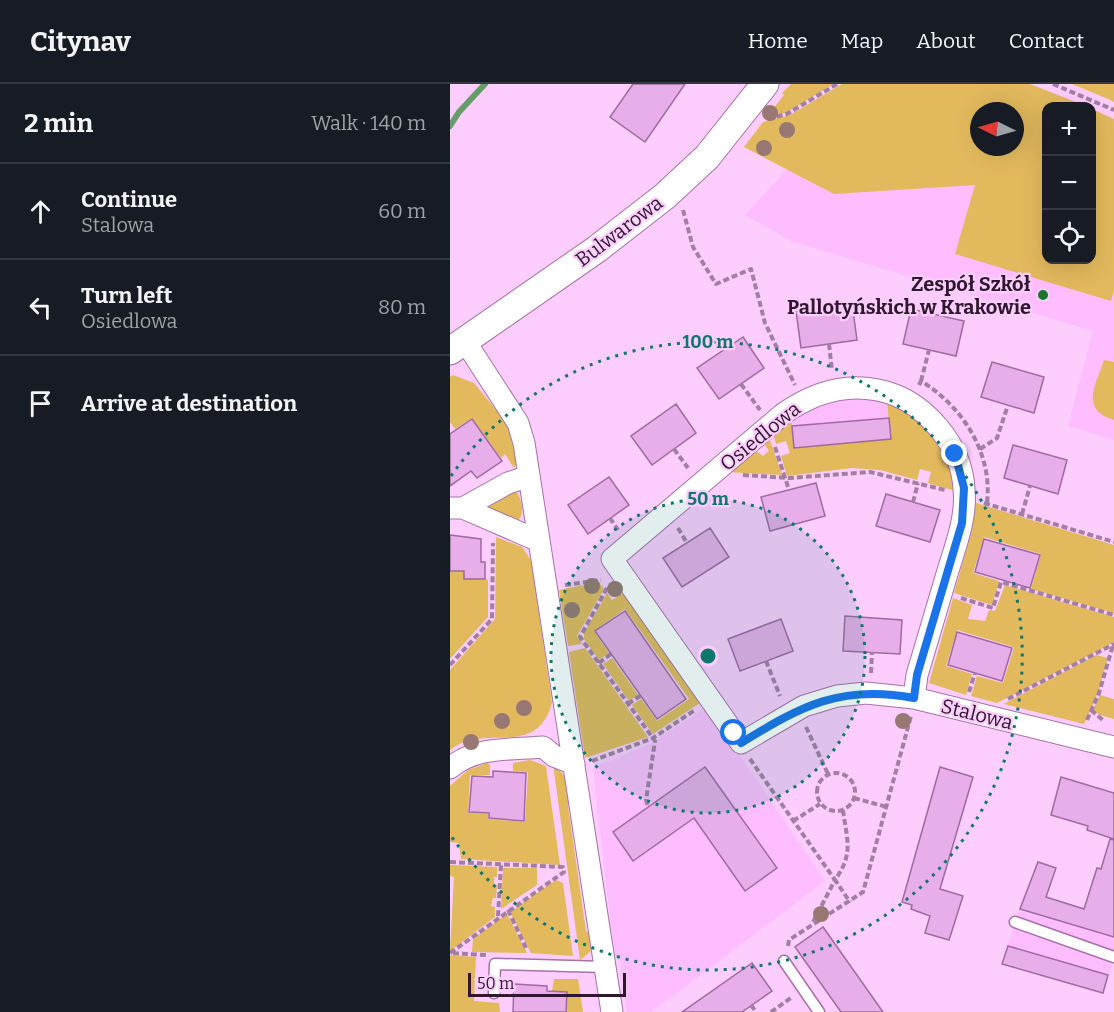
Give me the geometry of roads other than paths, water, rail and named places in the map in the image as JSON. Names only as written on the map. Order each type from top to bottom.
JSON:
[{"type":"street","name":"Bulwarowa","points":[[457,346],[597,249],[665,196],[707,157],[765,84]]},
{"type":"street","points":[[457,346],[518,423],[529,476],[568,717],[583,762],[612,1012]]},
{"type":"street","name":"Osiedlowa","points":[[745,750],[612,559],[783,414],[803,400],[834,389],[858,387],[882,391],[913,404],[932,419],[946,437],[955,454],[963,478],[962,523],[917,675],[913,704]]},
{"type":"street","points":[[457,508],[529,476]]},
{"type":"street","points":[[457,508],[538,541]]},
{"type":"street","name":"Stalowa","points":[[745,750],[787,715],[820,700],[866,693],[1114,747]]},
{"type":"street","points":[[543,747],[551,734],[568,717]]},
{"type":"street","points":[[450,768],[467,756],[480,752],[543,747],[554,756],[583,762]]},
{"type":"lane","points":[[1016,922],[1114,957]]},
{"type":"lane","points":[[784,961],[819,1012]]},
{"type":"lane","points":[[494,993],[495,964],[605,966]]},
{"type":"waterway","points":[[450,126],[459,112],[485,84]]},
{"type":"place","name":"Zespół Szkół Pallotyńskich w Krakowie","points":[[1043,295]]}]
